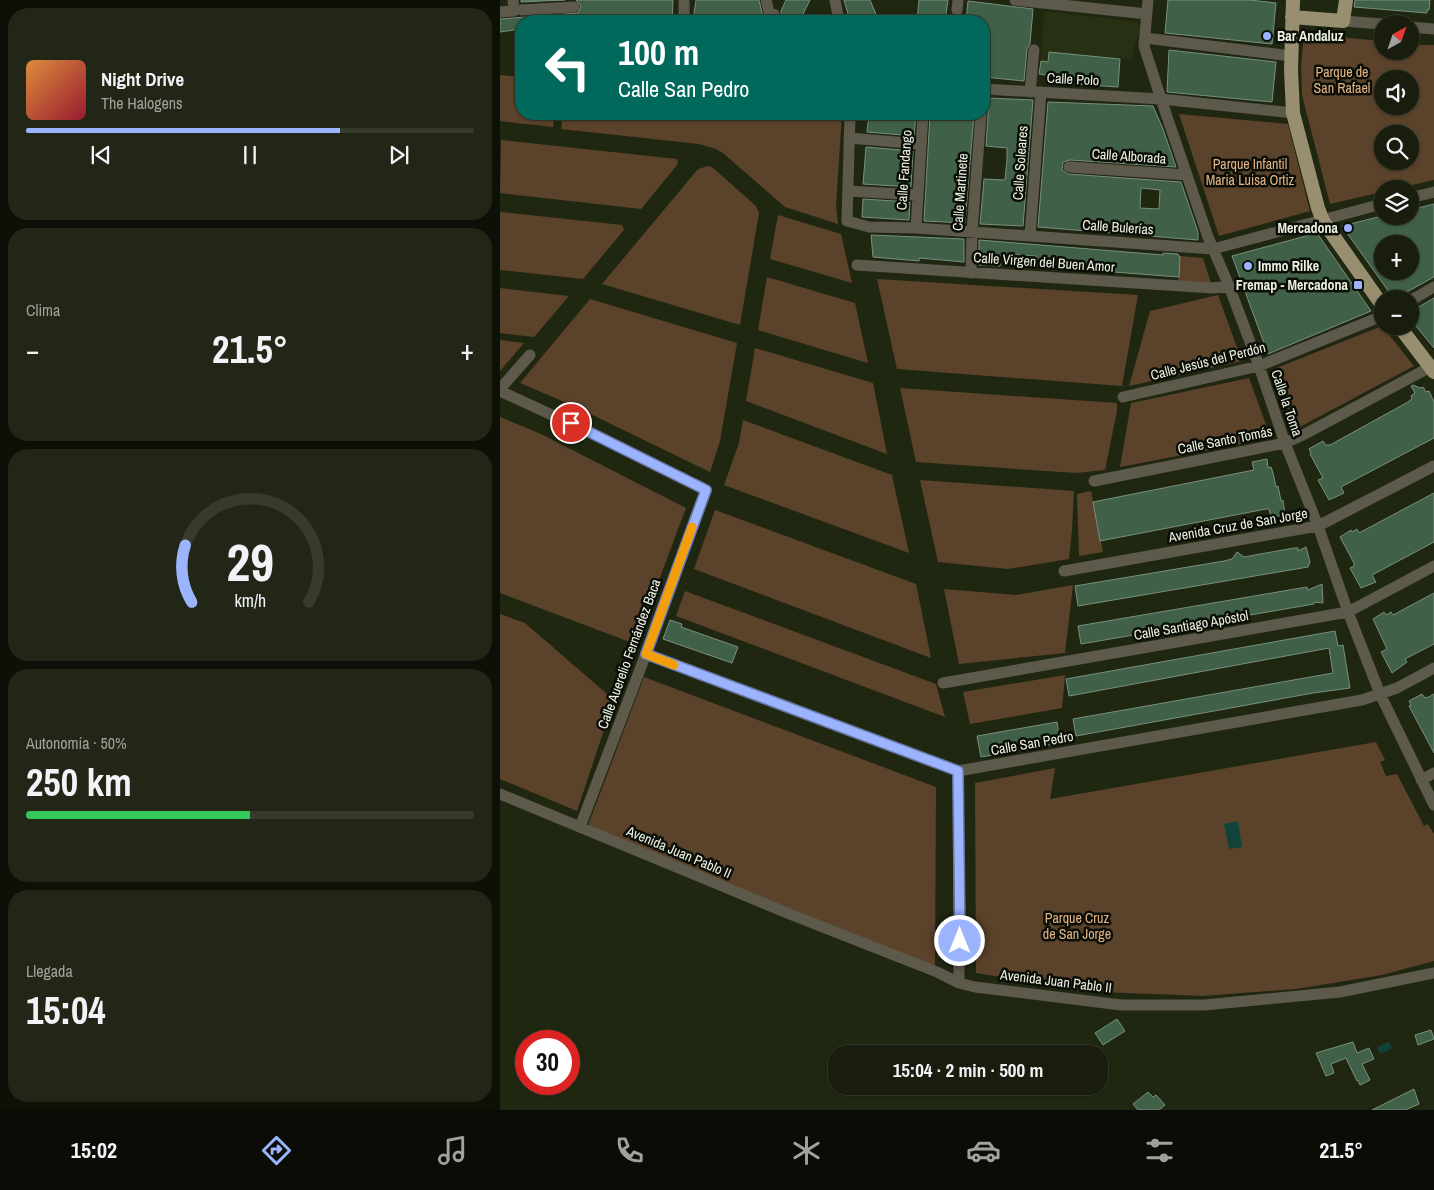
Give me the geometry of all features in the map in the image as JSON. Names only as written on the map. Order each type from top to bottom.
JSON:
[{"type":"main road","points":[[1292,0],[1293,113],[1318,208],[1323,221],[1374,293]]},
{"type":"main road","points":[[1292,17],[1344,22],[1346,0]]},
{"type":"main road","points":[[1406,335],[1432,368]]},
{"type":"street","points":[[500,12],[514,11],[513,0]]},
{"type":"street","points":[[684,0],[684,15]]},
{"type":"street","points":[[766,0],[768,12],[774,14]]},
{"type":"street","points":[[835,0],[838,15]]},
{"type":"street","points":[[1017,0],[1098,4],[1147,14]]},
{"type":"street","name":"Calle la Toma","points":[[1148,0],[1144,46],[1213,249],[1229,286],[1285,443],[1380,694],[1434,805]]},
{"type":"street","points":[[521,10],[574,8]]},
{"type":"street","points":[[1344,22],[1374,24]]},
{"type":"street","points":[[1419,28],[1434,29]]},
{"type":"street","points":[[1145,38],[1291,56]]},
{"type":"street","name":"Calle Soleares","points":[[1030,236],[1035,92],[1034,50]]},
{"type":"street","name":"Calle Polo","points":[[990,89],[1161,99],[1293,113]]},
{"type":"street","points":[[850,120],[848,191],[917,195]]},
{"type":"street","name":"Calle Fandango","points":[[916,228],[922,120]]},
{"type":"street","name":"Calle Martinete","points":[[971,272],[972,232],[981,120]]},
{"type":"street","points":[[850,138],[920,144]]},
{"type":"street","name":"Calle Alborada","points":[[1070,167],[1187,175]]},
{"type":"street","name":"Calle Bulerías","points":[[848,191],[847,221],[869,227],[916,228],[1213,249],[1374,206]]},
{"type":"street","points":[[1419,196],[1434,192]]},
{"type":"street","name":"Calle Virgen del Buen Amor","points":[[857,265],[1202,288],[1229,286]]},
{"type":"street","points":[[1419,296],[1434,287]]},
{"type":"street","name":"Calle Jesús del Perdón","points":[[1123,397],[1259,366],[1374,319]]},
{"type":"street","points":[[500,390],[530,355]]},
{"type":"street","name":"Calle Santo Tomás","points":[[1094,481],[1285,443],[1432,368]]},
{"type":"street","name":"Calle Auerelio Fernández Baca","points":[[500,390],[706,490],[580,827]]},
{"type":"street","name":"Avenida Cruz de San Jorge","points":[[1064,571],[1299,531],[1318,526],[1434,466]]},
{"type":"street","name":"Calle Santiago Apóstol","points":[[943,683],[1348,612],[1434,566]]},
{"type":"street","points":[[646,654],[958,771],[959,983]]},
{"type":"street","name":"Calle San Pedro","points":[[958,771],[1362,700],[1397,688],[1434,668]]},
{"type":"street","points":[[1421,780],[1434,773]]},
{"type":"street","name":"Avenida Juan Pablo II","points":[[500,794],[792,915],[937,972],[959,983],[975,987],[1046,994],[1121,1005],[1204,1005],[1340,992],[1434,974]]},
{"type":"shaded area","points":[[1044,11],[1138,22],[1140,29],[1131,58],[1120,59],[1118,87],[1046,82],[1046,75],[1040,74]]},
{"type":"green space","name":"Parque de San Rafael","points":[[1304,34],[1374,40],[1374,60],[1419,60],[1419,45],[1434,45],[1434,180],[1419,183],[1419,180],[1374,180],[1374,194],[1330,204],[1302,95],[1301,66]]},
{"type":"green space","points":[[500,75],[515,76],[515,120],[554,120],[553,127],[500,121]]},
{"type":"green space","name":"Parque Infantil Maria Luisa Ortiz","points":[[1179,114],[1288,124],[1310,211],[1219,236]]},
{"type":"green space","points":[[562,120],[842,120],[836,205],[838,224],[785,207],[716,149],[699,144],[561,129]]},
{"type":"green space","points":[[501,140],[677,159],[678,164],[641,209],[500,193]]},
{"type":"green space","points":[[708,166],[712,167],[756,206],[759,213],[740,325],[602,284],[698,169]]},
{"type":"green space","points":[[500,212],[622,225],[624,230],[583,279],[500,270]]},
{"type":"green space","points":[[778,215],[841,234],[852,283],[770,259]]},
{"type":"green space","points":[[1180,256],[1203,258],[1211,283],[1178,282]]},
{"type":"green space","points":[[767,277],[855,303],[868,363],[758,330]]},
{"type":"green space","points":[[877,279],[1138,295],[1122,386],[897,369]]},
{"type":"green space","points":[[500,288],[569,296],[534,337],[500,333]]},
{"type":"green space","points":[[1218,295],[1242,361],[1129,386],[1150,311]]},
{"type":"green space","points":[[590,299],[737,343],[720,441],[710,472],[576,407],[520,383]]},
{"type":"green space","points":[[1374,329],[1374,335],[1389,335],[1414,366],[1296,429],[1274,369]]},
{"type":"green space","points":[[500,340],[524,343],[500,371]]},
{"type":"green space","points":[[755,348],[873,383],[887,454],[746,401]]},
{"type":"green space","points":[[1249,378],[1271,438],[1120,467],[1131,403]]},
{"type":"green space","points":[[900,388],[1117,403],[1105,470],[1076,473],[916,462]]},
{"type":"green space","points":[[500,417],[541,434],[686,508],[635,644],[500,593]]},
{"type":"green space","points":[[743,420],[892,475],[909,553],[724,485],[739,443]]},
{"type":"green space","points":[[920,480],[1074,491],[1069,559],[1008,569],[938,562]]},
{"type":"green space","points":[[1091,491],[1103,552],[1079,556],[1077,494]]},
{"type":"green space","points":[[715,510],[916,584],[931,658],[694,569]]},
{"type":"green space","points":[[1073,585],[1065,653],[959,664],[944,589],[1016,595]]},
{"type":"green space","points":[[685,591],[936,684],[945,717],[676,616]]},
{"type":"green space","points":[[500,614],[525,623],[614,700],[577,811],[500,779]]},
{"type":"green space","points":[[1065,675],[1062,708],[970,724],[963,692]]},
{"type":"green space","points":[[644,677],[936,787],[935,968],[587,828]]},
{"type":"green space","name":"Parque Cruz de San Jorge","points":[[1376,742],[1385,760],[1380,762],[1386,776],[1397,774],[1424,826],[1428,824],[1434,834],[1434,961],[1382,975],[1296,989],[1203,996],[1101,992],[976,973],[975,783],[1055,768],[1050,799]]},
{"type":"water","points":[[1238,821],[1242,847],[1229,849],[1224,824]]},
{"type":"water","points":[[1389,1042],[1392,1048],[1380,1054],[1377,1047]]},
{"type":"building","points":[[521,0],[565,0],[521,2]]},
{"type":"building","points":[[576,0],[673,0],[672,15],[552,15],[578,13],[581,6]]},
{"type":"building","points":[[696,0],[759,0],[763,15],[694,15]]},
{"type":"building","points":[[786,0],[810,0],[802,15],[781,15]]},
{"type":"building","points":[[844,0],[870,0],[876,15],[848,15]]},
{"type":"building","points":[[919,0],[948,0],[946,15],[918,15]]},
{"type":"building","points":[[1168,0],[1250,0],[1276,3],[1272,44],[1165,33]]},
{"type":"building","points":[[1355,0],[1430,0],[1427,13],[1354,7]]},
{"type":"building","points":[[968,1],[1033,9],[1024,81],[990,78],[990,15],[967,15]]},
{"type":"building","points":[[515,18],[515,30],[500,32],[500,19]]},
{"type":"building","points":[[1169,50],[1276,62],[1272,102],[1167,92]]},
{"type":"building","points":[[1049,52],[1120,59],[1118,87],[1046,82],[1046,75],[1039,74],[1041,61],[1048,62]]},
{"type":"building","points":[[990,98],[1033,100],[1023,226],[980,224],[984,179],[1005,180],[1007,159],[1007,148],[986,146],[988,120],[990,120]]},
{"type":"building","points":[[1048,102],[1153,106],[1176,167],[1070,160],[1063,162],[1062,170],[1068,174],[1181,182],[1198,232],[1198,240],[1038,227]],"holes":[[[1141,188],[1160,190],[1159,209],[1140,208]]]},
{"type":"building","points":[[868,120],[915,120],[914,136],[867,132]]},
{"type":"building","points":[[930,120],[974,120],[965,223],[924,221]]},
{"type":"building","points":[[866,147],[913,151],[911,187],[863,184]]},
{"type":"building","points":[[863,199],[910,202],[909,220],[862,217]]},
{"type":"building","points":[[1434,204],[1434,277],[1410,290],[1388,290],[1380,280],[1419,280],[1419,235],[1374,235],[1374,271],[1342,226],[1374,218],[1374,225],[1419,225],[1419,208]]},
{"type":"building","points":[[1317,233],[1371,311],[1268,354],[1232,256]]},
{"type":"building","points":[[871,235],[964,239],[964,262],[919,258],[919,261],[873,257]]},
{"type":"building","points":[[979,240],[1163,255],[1163,253],[1178,254],[1180,256],[1179,277],[1035,266],[1036,256],[1001,254],[1000,266],[979,265]]},
{"type":"building","points":[[1434,298],[1434,348],[1419,330],[1419,307]]},
{"type":"building","points":[[1411,386],[1420,388],[1423,387],[1426,392],[1429,391],[1434,402],[1434,438],[1341,487],[1344,493],[1329,500],[1318,480],[1323,478],[1309,449],[1323,441],[1325,445],[1330,445],[1408,402],[1415,393]]},
{"type":"building","points":[[1267,459],[1268,468],[1271,467],[1281,501],[1283,500],[1285,515],[1271,517],[1269,509],[1266,509],[1100,541],[1093,502],[1254,470],[1252,462]]},
{"type":"building","points":[[1434,493],[1434,542],[1372,575],[1376,582],[1361,588],[1350,568],[1354,566],[1354,563],[1340,537],[1351,530],[1352,532],[1357,529],[1359,533]]},
{"type":"building","points":[[1306,547],[1310,562],[1308,567],[1078,606],[1075,586],[1224,561],[1232,559],[1237,552],[1244,557],[1294,548],[1298,548],[1298,551]]},
{"type":"building","points":[[1322,584],[1323,603],[1314,602],[1314,604],[1081,644],[1078,626],[1307,587],[1308,590]]},
{"type":"building","points":[[1434,593],[1434,644],[1405,659],[1407,662],[1392,673],[1381,652],[1387,649],[1373,619],[1384,612],[1386,615],[1391,612],[1393,615]]},
{"type":"building","points":[[670,620],[682,624],[681,627],[738,647],[732,663],[663,639]]},
{"type":"building","points":[[1335,631],[1338,646],[1343,645],[1350,688],[1076,736],[1073,719],[1333,673],[1329,648],[1069,696],[1066,679]]},
{"type":"building","points":[[1422,694],[1427,698],[1434,694],[1434,753],[1409,706],[1411,705],[1409,701]]},
{"type":"building","points":[[1057,722],[1060,743],[981,757],[977,736]]},
{"type":"building","points":[[1117,1019],[1125,1031],[1103,1045],[1095,1033]]},
{"type":"building","points":[[1431,1030],[1434,1039],[1418,1045],[1415,1035]]},
{"type":"building","points":[[1353,1042],[1357,1053],[1369,1048],[1374,1059],[1362,1064],[1370,1080],[1360,1085],[1346,1058],[1331,1064],[1334,1073],[1326,1076],[1316,1053]]},
{"type":"building","points":[[1414,1089],[1419,1104],[1405,1110],[1372,1110]]},
{"type":"building","points":[[1148,1092],[1153,1097],[1156,1095],[1165,1105],[1159,1110],[1138,1110],[1133,1104]]},
{"type":"slow traffic","points":[[674,665],[646,654],[692,527]]},
{"type":"place","name":"Bar Andaluz","points":[[1267,36]]},
{"type":"place","name":"Mercadona","points":[[1348,228]]},
{"type":"place","name":"Immo Rilke","points":[[1248,266]]},
{"type":"place","name":"Fremap - Mercadona","points":[[1358,285]]},
{"type":"route","points":[[571,423],[706,490],[646,654],[958,771],[960,941]]}]
